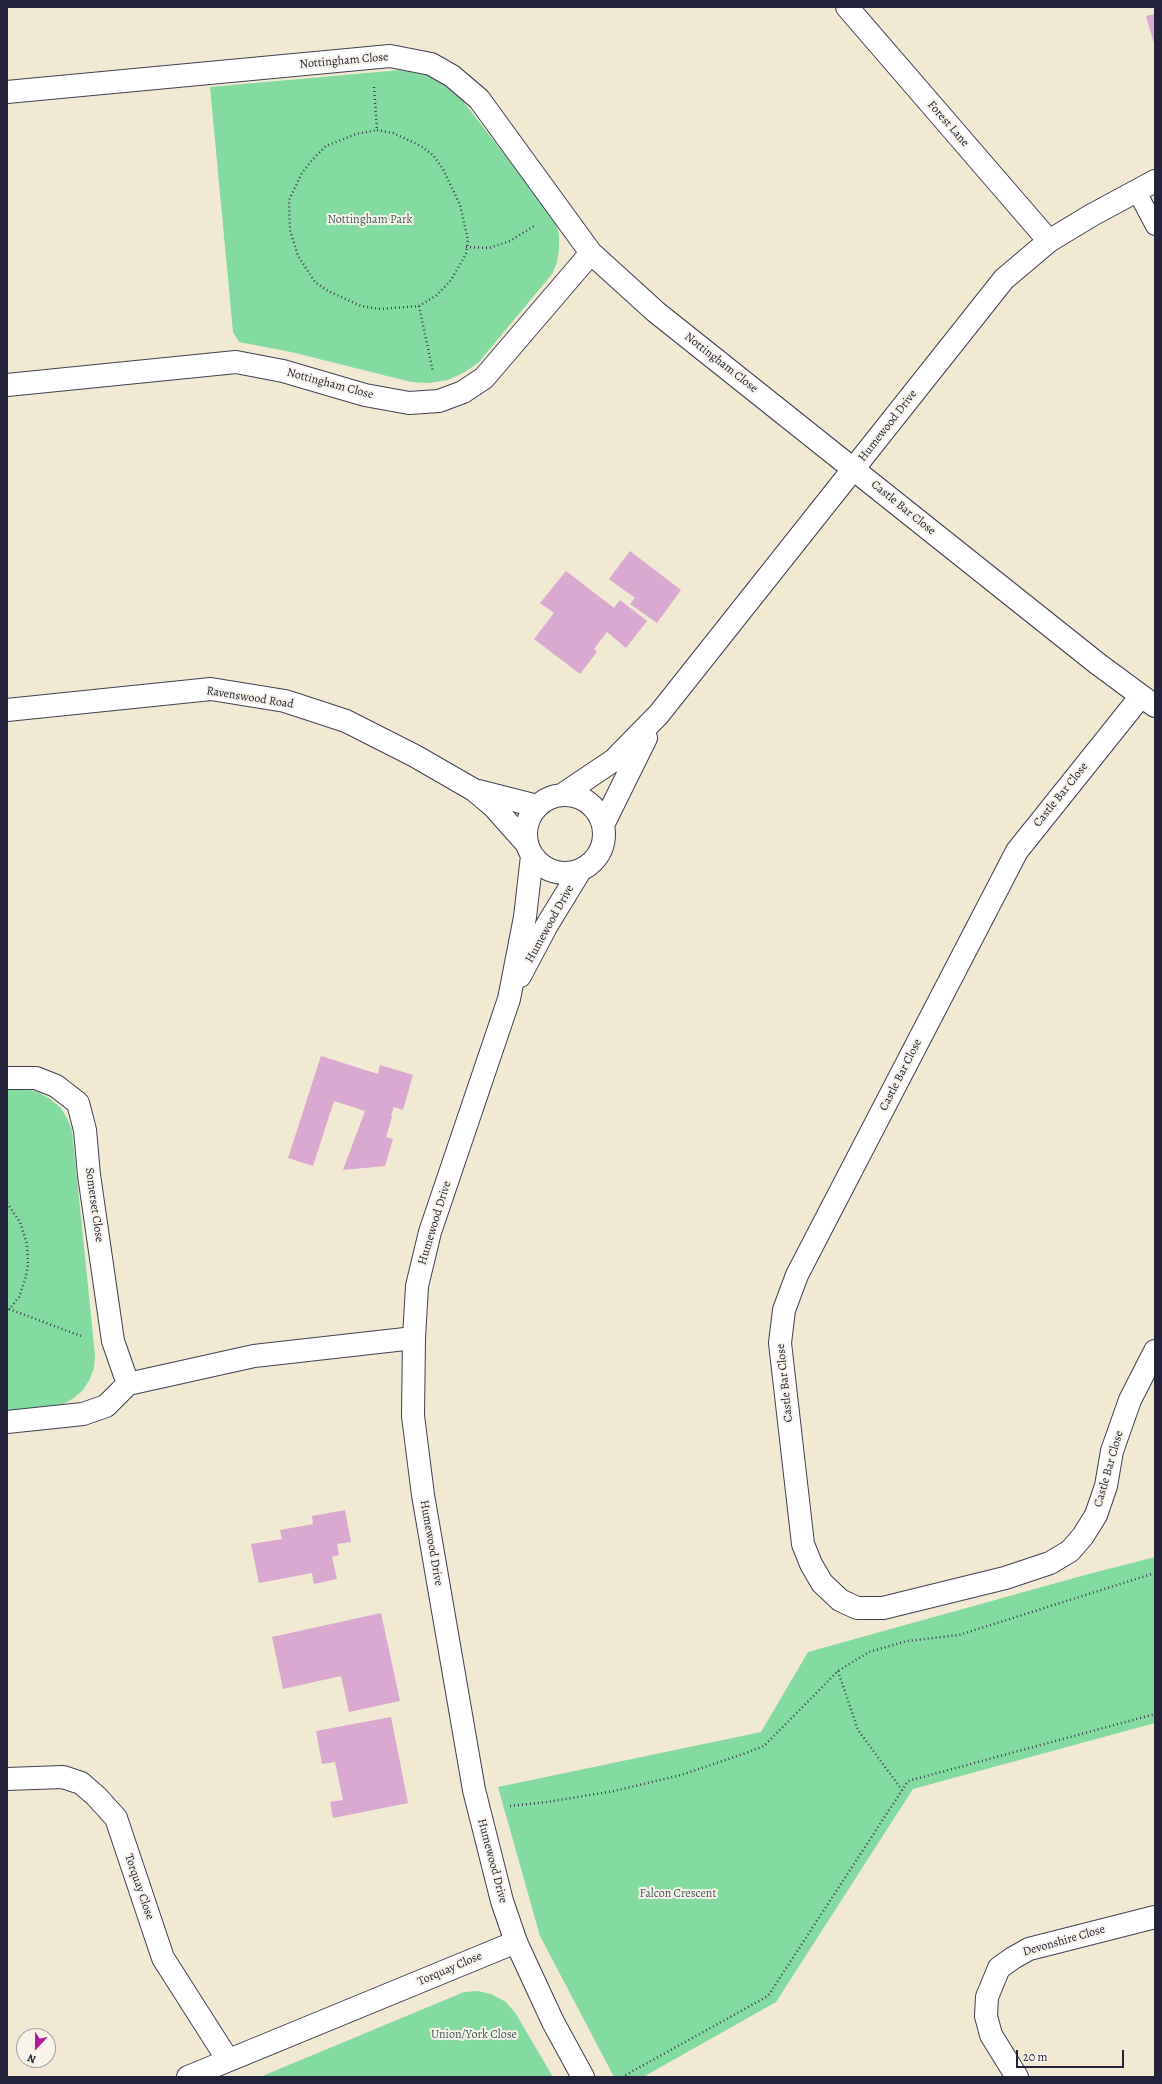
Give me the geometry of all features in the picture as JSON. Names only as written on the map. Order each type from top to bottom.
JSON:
[{"type":"street","name":"Forest Lane","points":[[847,7],[1049,241]]},
{"type":"street","name":"Nottingham Close","points":[[7,92],[390,56],[431,64],[452,76],[479,99],[591,253],[656,312],[854,469]]},
{"type":"street","name":"Humewood Drive","points":[[562,795],[614,760],[659,714],[1004,279],[1049,241],[1146,185]]},
{"type":"street","name":"Nottingham Close","points":[[7,385],[236,362],[282,371],[380,398],[409,403],[439,401],[463,392],[484,378],[591,253]]},
{"type":"street","name":"Castle Bar Close","points":[[854,469],[1098,664],[1148,701],[1017,850],[797,1275],[784,1310],[780,1343],[803,1544],[811,1564],[822,1583],[840,1600],[857,1608],[883,1608],[1005,1578],[1050,1563],[1070,1551],[1083,1536],[1096,1515],[1106,1486],[1112,1451],[1130,1400],[1155,1351]]},
{"type":"street","name":"Ravenswood Road","points":[[7,710],[211,689],[285,701],[346,721],[416,756],[474,790],[493,806],[529,850]]},
{"type":"street","name":"Humewood Drive","points":[[603,825],[629,769],[659,714]]},
{"type":"street","name":"Ravenswood Road","points":[[474,790],[537,806]]},
{"type":"street","points":[[562,795],[576,797],[588,803],[598,812],[603,825],[604,839],[600,852],[592,863],[580,871],[567,874],[553,872],[541,866],[529,850],[526,830],[529,817],[537,806],[549,798],[562,795]]},
{"type":"street","name":"Humewood Drive","points":[[529,850],[525,917],[509,999],[430,1232],[417,1286],[414,1338],[413,1416],[416,1455],[478,1809],[502,1901],[516,1942],[553,2022],[583,2077]]},
{"type":"street","name":"Humewood Drive","points":[[509,999],[547,925],[580,871]]},
{"type":"street","name":"Somerset Close","points":[[7,1078],[36,1078],[56,1086],[78,1103],[85,1130],[89,1175],[113,1340],[128,1384]]},
{"type":"street","points":[[7,1422],[83,1414],[106,1406],[128,1384],[254,1356],[414,1338]]},
{"type":"street","name":"Torquay Close","points":[[7,1779],[63,1777],[81,1783],[96,1796],[116,1818],[163,1958],[228,2060]]},
{"type":"street","name":"Devonshire Close","points":[[1017,2077],[991,2034],[986,2016],[987,1997],[999,1968],[1029,1949],[1155,1917]]},
{"type":"street","name":"Torquay Close","points":[[188,2077],[516,1942]]},
{"type":"lane","points":[[1146,185],[1155,226]]},
{"type":"path","points":[[372,58],[377,130]]},
{"type":"path","points":[[377,130],[393,133],[421,146],[433,155],[444,169],[460,205],[468,240],[463,261],[451,280],[437,295],[419,306],[380,309],[361,306],[328,292],[315,282],[298,256],[290,230],[289,200],[302,174],[313,159],[326,146],[356,134],[377,130]]},
{"type":"path","points":[[466,247],[489,248],[510,241],[530,230],[558,206]]},
{"type":"path","points":[[419,306],[439,401]]},
{"type":"path","points":[[7,1204],[20,1222],[27,1244],[28,1266],[25,1280],[18,1297],[8,1311],[85,1338],[113,1340]]},
{"type":"path","points":[[478,1809],[546,1802],[614,1791],[681,1774],[746,1753],[764,1746],[838,1671],[869,1652],[907,1641],[959,1635],[1155,1573]]},
{"type":"path","points":[[838,1671],[858,1730],[902,1790]]},
{"type":"path","points":[[622,2077],[768,1996],[908,1781],[1155,1714]]},
{"type":"green space","name":"Nottingham Park","points":[[400,70],[416,72],[432,77],[456,92],[555,220],[559,235],[559,250],[557,262],[552,274],[479,362],[465,372],[448,380],[429,383],[411,382],[291,352],[239,342],[233,332],[210,87]]},
{"type":"green space","points":[[7,1088],[25,1089],[38,1092],[50,1099],[60,1107],[72,1130],[95,1355],[94,1368],[90,1379],[83,1390],[74,1398],[63,1404],[51,1407],[7,1411]]},
{"type":"green space","name":"Falcon Crescent","points":[[1155,1557],[1155,1723],[913,1789],[776,2002],[643,2077],[614,2077],[540,1936],[498,1787],[761,1732],[808,1652]]},
{"type":"green space","name":"Union/York Close","points":[[478,1991],[491,1994],[506,2002],[516,2014],[553,2077],[260,2077],[464,1992]]},
{"type":"building","points":[[1155,14],[1155,47],[1146,16]]},
{"type":"building","points":[[630,551],[681,590],[657,623],[630,604],[635,598],[609,579]]},
{"type":"building","points":[[566,571],[614,608],[620,600],[647,621],[626,648],[607,632],[594,649],[597,652],[580,674],[534,639],[554,613],[540,603]]},
{"type":"building","points":[[321,1056],[378,1074],[380,1065],[413,1075],[403,1110],[394,1107],[391,1116],[392,1117],[386,1137],[393,1139],[385,1166],[343,1170],[365,1111],[334,1101],[313,1166],[288,1158]]},
{"type":"building","points":[[345,1510],[351,1542],[337,1544],[339,1555],[332,1557],[337,1579],[314,1584],[312,1573],[259,1583],[251,1544],[282,1539],[280,1530],[313,1524],[312,1516]]},
{"type":"building","points":[[381,1613],[400,1701],[349,1712],[341,1676],[283,1689],[272,1637]]},
{"type":"building","points":[[391,1717],[408,1803],[333,1818],[330,1802],[343,1800],[335,1762],[322,1764],[316,1731]]}]
